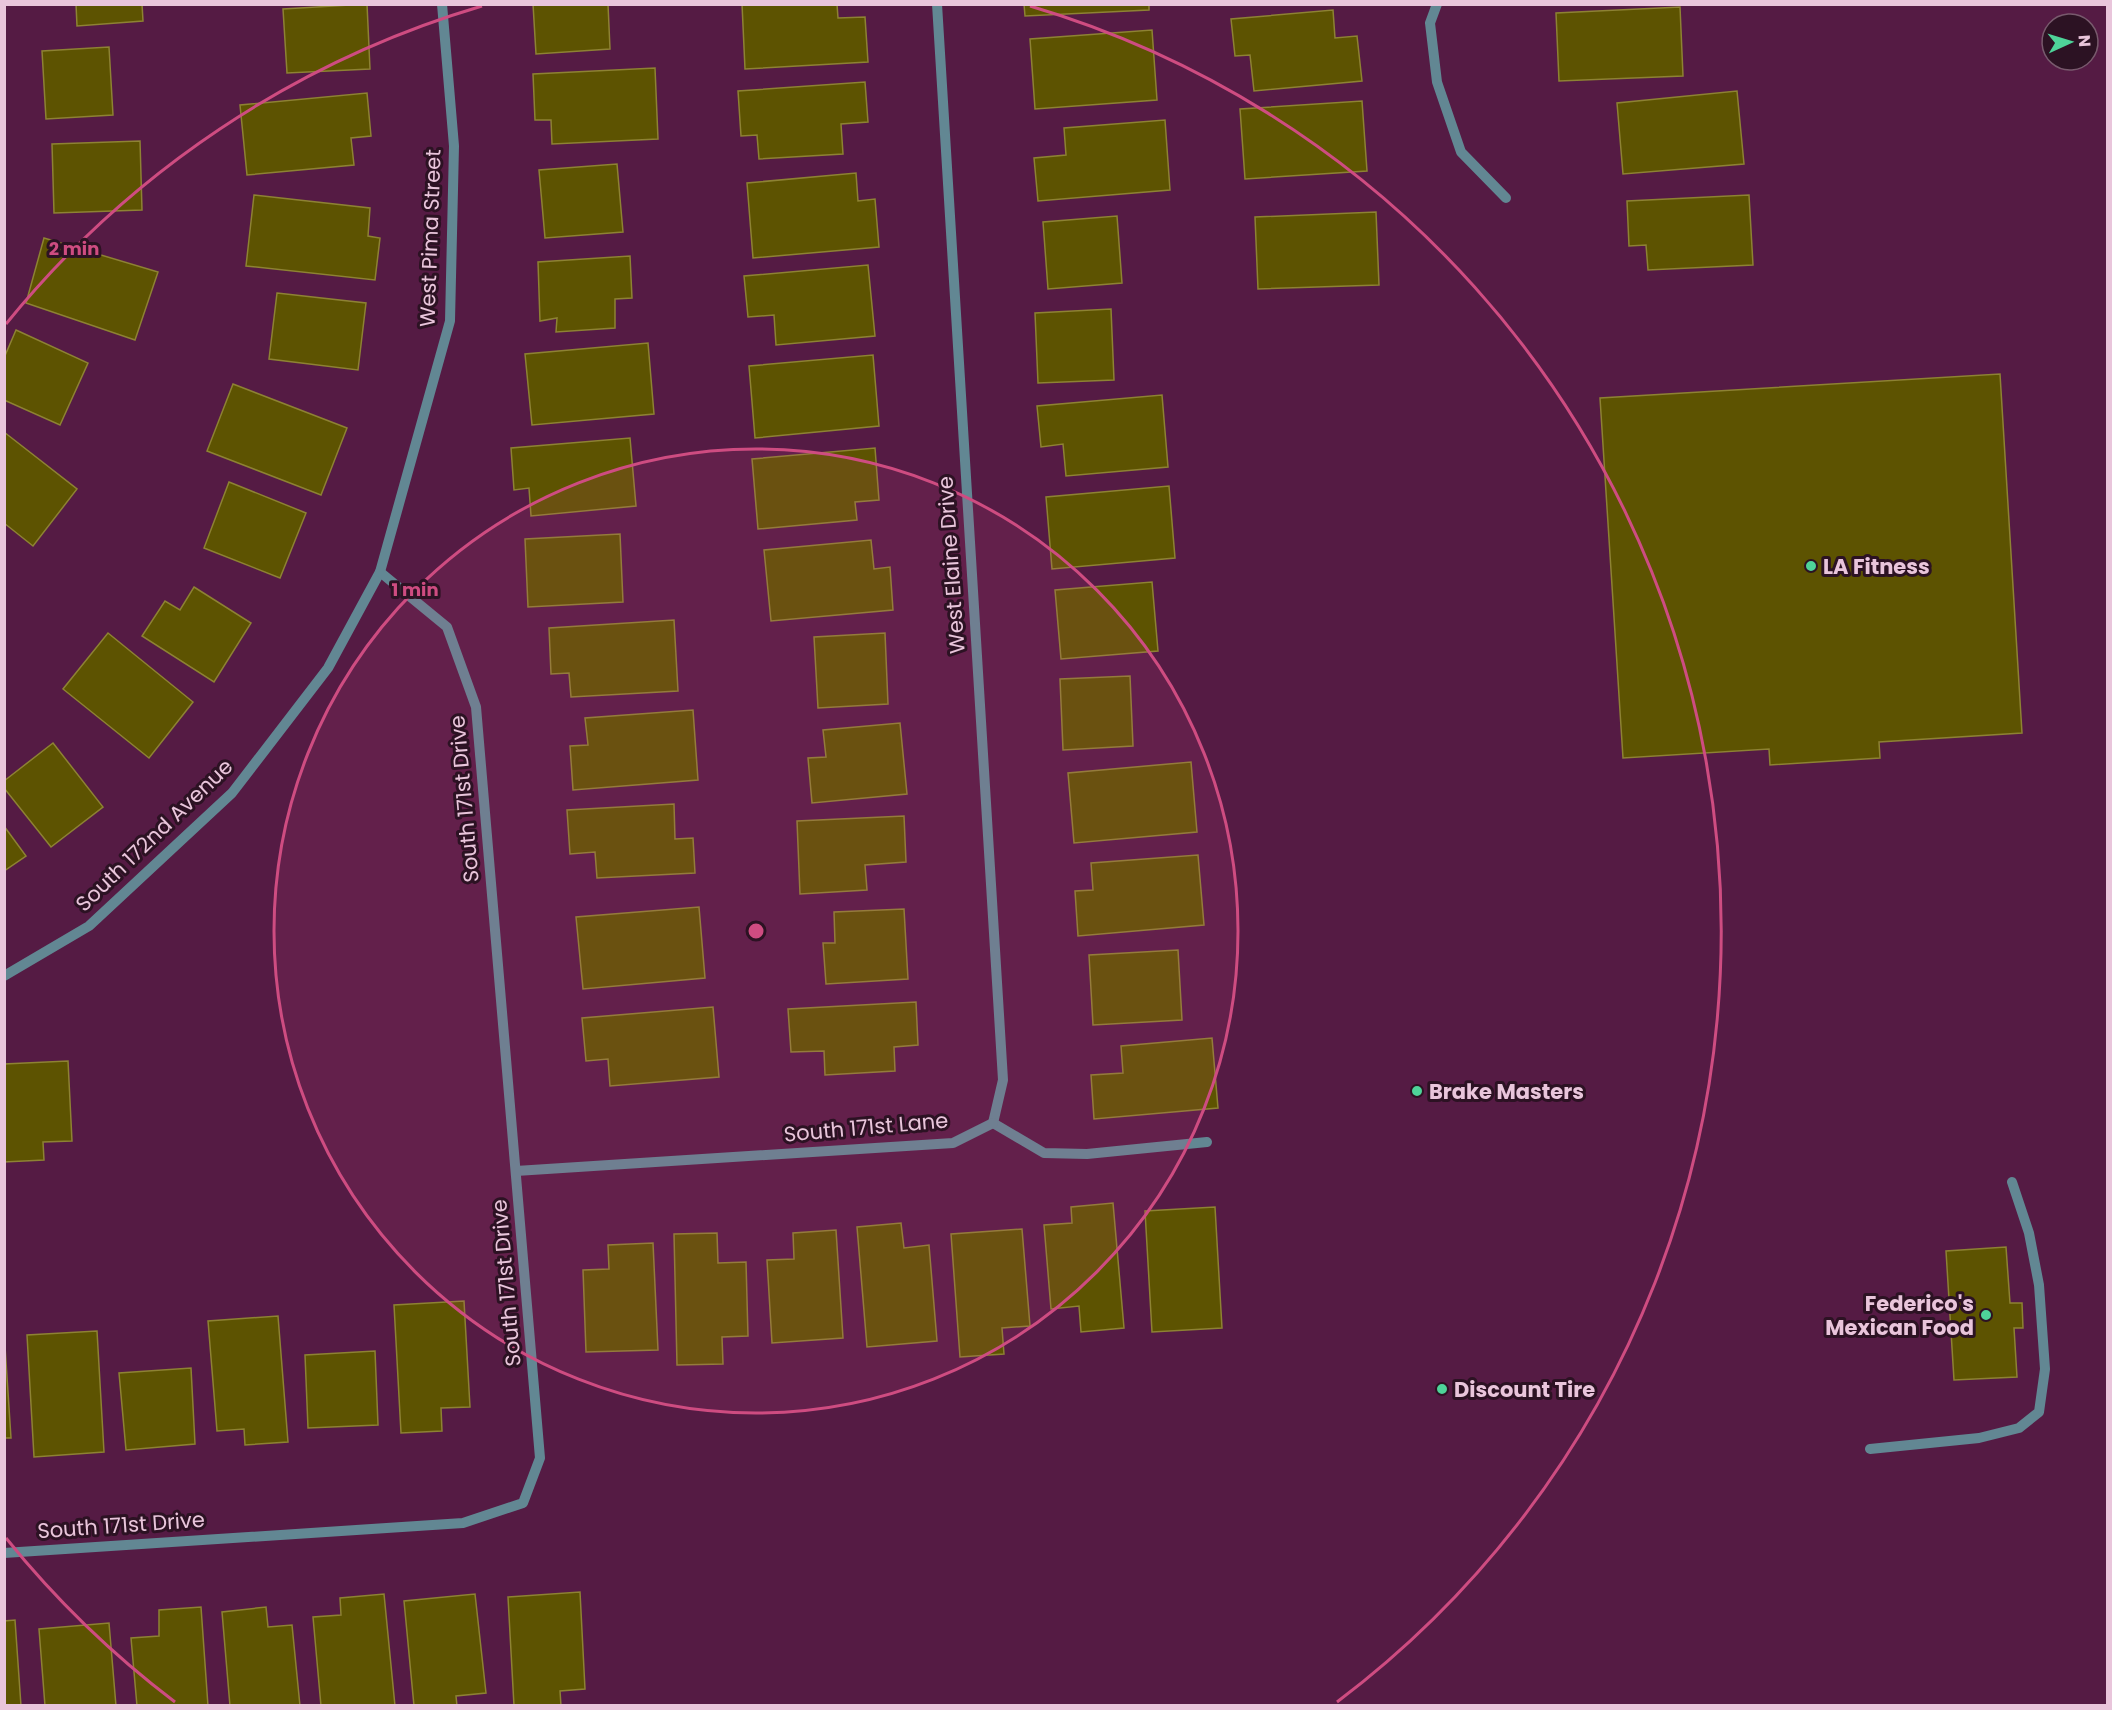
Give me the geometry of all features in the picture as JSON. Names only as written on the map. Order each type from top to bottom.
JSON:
[{"type":"street","name":"West Pima Street","points":[[380,572],[450,321],[454,146],[442,4]]},
{"type":"street","name":"West Elaine Drive","points":[[937,4],[1003,1080],[993,1123]]},
{"type":"street","points":[[1437,4],[1430,23],[1437,81],[1461,152],[1506,198]]},
{"type":"street","name":"South 172nd Avenue","points":[[4,976],[89,926],[232,793],[328,668],[380,572]]},
{"type":"street","name":"South 171st Drive","points":[[4,1553],[463,1523],[523,1503],[540,1458],[476,707],[447,627],[380,572]]},
{"type":"street","points":[[993,1123],[1044,1153],[1087,1154],[1207,1142]]},
{"type":"street","name":"South 171st Lane","points":[[516,1171],[953,1143],[993,1123]]},
{"type":"street","points":[[1870,1449],[1979,1438],[2019,1428],[2039,1412],[2045,1370],[2039,1285],[2029,1233],[2012,1182]]},
{"type":"building","points":[[76,4],[142,4],[143,21],[77,26]]},
{"type":"building","points":[[367,4],[370,69],[287,73],[283,9]]},
{"type":"building","points":[[533,4],[608,4],[610,49],[536,54]]},
{"type":"building","points":[[742,4],[837,4],[838,18],[865,17],[868,62],[745,69]]},
{"type":"building","points":[[1024,4],[1149,4],[1149,10],[1025,16]]},
{"type":"building","points":[[1680,7],[1683,76],[1559,81],[1556,13]]},
{"type":"building","points":[[1333,10],[1335,38],[1357,36],[1362,81],[1254,91],[1250,55],[1235,56],[1231,19]]},
{"type":"building","points":[[1152,30],[1157,100],[1035,109],[1030,39]]},
{"type":"building","points":[[109,47],[113,115],[46,119],[42,51]]},
{"type":"building","points":[[655,68],[658,139],[552,144],[551,120],[535,120],[533,74]]},
{"type":"building","points":[[865,82],[868,122],[841,124],[843,154],[759,159],[757,135],[741,136],[738,91]]},
{"type":"building","points":[[1737,91],[1744,164],[1623,174],[1617,103]]},
{"type":"building","points":[[367,93],[371,136],[351,138],[354,165],[247,175],[240,105]]},
{"type":"building","points":[[1362,101],[1367,171],[1245,179],[1240,109]]},
{"type":"building","points":[[1165,120],[1170,190],[1038,201],[1034,158],[1066,155],[1064,128]]},
{"type":"building","points":[[140,141],[142,210],[54,213],[52,144]]},
{"type":"building","points":[[617,164],[623,232],[545,238],[539,170]]},
{"type":"building","points":[[856,173],[858,201],[875,199],[879,247],[753,258],[747,183]]},
{"type":"building","points":[[254,195],[370,208],[368,236],[380,238],[375,280],[246,266]]},
{"type":"building","points":[[1749,195],[1753,265],[1648,270],[1646,245],[1629,246],[1627,201]]},
{"type":"building","points":[[1376,212],[1379,285],[1258,289],[1255,217]]},
{"type":"building","points":[[1117,216],[1122,283],[1048,289],[1043,222]]},
{"type":"building","points":[[44,238],[158,272],[135,340],[26,303]]},
{"type":"building","points":[[630,256],[632,298],[615,299],[615,328],[556,332],[557,318],[540,321],[538,262]]},
{"type":"building","points":[[868,265],[875,336],[776,345],[774,315],[748,317],[744,276]]},
{"type":"building","points":[[277,293],[366,303],[358,370],[269,359]]},
{"type":"building","points":[[1111,309],[1114,380],[1038,383],[1035,313]]},
{"type":"building","points":[[16,330],[88,363],[60,425],[4,400],[4,358]]},
{"type":"building","points":[[648,343],[654,414],[532,425],[525,354]]},
{"type":"building","points":[[873,355],[879,426],[755,438],[749,366]]},
{"type":"building","name":"LA Fitness","points":[[2000,374],[2022,733],[1879,742],[1880,758],[1770,765],[1769,749],[1623,758],[1600,398]]},
{"type":"building","points":[[233,384],[347,428],[321,495],[207,451]]},
{"type":"building","points":[[1162,395],[1168,467],[1066,476],[1063,444],[1041,447],[1037,406]]},
{"type":"building","points":[[4,432],[77,489],[33,546],[4,523]]},
{"type":"building","points":[[630,438],[636,506],[531,516],[529,488],[514,490],[511,448]]},
{"type":"building","points":[[875,448],[879,500],[855,502],[857,520],[758,529],[752,459]]},
{"type":"building","points":[[229,482],[306,513],[280,578],[204,548]]},
{"type":"building","points":[[1169,486],[1175,558],[1052,569],[1046,497]]},
{"type":"building","points":[[620,534],[623,602],[528,607],[525,539]]},
{"type":"building","points":[[871,540],[874,569],[890,567],[893,610],[771,621],[764,550]]},
{"type":"building","points":[[1152,582],[1158,651],[1061,659],[1055,590]]},
{"type":"building","points":[[194,587],[251,623],[214,682],[142,636],[165,601],[180,610]]},
{"type":"building","points":[[674,620],[678,691],[571,697],[569,673],[551,674],[549,628]]},
{"type":"building","points":[[108,633],[193,702],[149,758],[63,689]]},
{"type":"building","points":[[885,633],[888,704],[818,708],[814,637]]},
{"type":"building","points":[[1130,676],[1133,746],[1063,750],[1060,679]]},
{"type":"building","points":[[693,710],[698,780],[573,790],[570,746],[588,745],[585,718]]},
{"type":"building","points":[[900,723],[907,794],[812,803],[808,758],[826,757],[823,730]]},
{"type":"building","points":[[53,743],[103,807],[51,847],[4,788],[4,781]]},
{"type":"building","points":[[1191,762],[1197,832],[1074,843],[1068,773]]},
{"type":"building","points":[[674,804],[675,839],[693,838],[695,873],[597,878],[595,852],[570,854],[567,810]]},
{"type":"building","points":[[904,816],[906,862],[865,865],[867,890],[800,894],[797,821]]},
{"type":"building","points":[[4,826],[26,856],[4,871]]},
{"type":"building","points":[[1198,855],[1204,925],[1078,936],[1075,891],[1093,890],[1091,863]]},
{"type":"building","points":[[699,907],[705,978],[583,989],[576,917]]},
{"type":"building","points":[[904,909],[908,979],[826,984],[823,943],[835,943],[834,912]]},
{"type":"building","points":[[1178,950],[1182,1020],[1093,1025],[1089,955]]},
{"type":"building","points":[[916,1002],[918,1045],[894,1047],[895,1071],[825,1075],[824,1051],[791,1052],[788,1009]]},
{"type":"building","points":[[713,1007],[719,1077],[610,1086],[608,1059],[586,1061],[582,1018]]},
{"type":"building","points":[[1212,1038],[1218,1108],[1094,1119],[1091,1075],[1123,1073],[1121,1046]]},
{"type":"building","points":[[68,1061],[72,1141],[43,1142],[44,1160],[4,1162],[4,1064]]},
{"type":"building","points":[[1113,1203],[1124,1328],[1081,1332],[1079,1306],[1051,1309],[1044,1225],[1072,1223],[1071,1207]]},
{"type":"building","points":[[1215,1207],[1222,1328],[1152,1332],[1145,1211]]},
{"type":"building","points":[[901,1223],[904,1248],[929,1245],[937,1341],[867,1347],[857,1227]]},
{"type":"building","points":[[1022,1229],[1030,1326],[1002,1328],[1004,1354],[960,1357],[951,1234]]},
{"type":"building","points":[[836,1230],[843,1338],[772,1343],[767,1260],[794,1259],[793,1233]]},
{"type":"building","points":[[717,1233],[718,1263],[746,1262],[748,1336],[722,1337],[723,1364],[677,1365],[674,1234]]},
{"type":"building","points":[[653,1243],[658,1350],[586,1352],[583,1270],[609,1269],[608,1245]]},
{"type":"building","name":"Federico's Mexican Food","points":[[2006,1247],[2010,1303],[2022,1303],[2023,1328],[2014,1328],[2017,1377],[1954,1380],[1946,1251]]},
{"type":"building","points":[[464,1301],[470,1407],[441,1408],[442,1431],[401,1433],[394,1305]]},
{"type":"building","points":[[278,1316],[288,1442],[245,1445],[244,1429],[217,1431],[208,1321]]},
{"type":"building","points":[[4,1331],[11,1438],[4,1438]]},
{"type":"building","points":[[97,1331],[104,1452],[34,1457],[27,1335]]},
{"type":"building","points":[[375,1351],[378,1425],[308,1428],[305,1355]]},
{"type":"building","points":[[191,1368],[195,1444],[126,1450],[119,1373]]},
{"type":"building","points":[[580,1592],[585,1689],[560,1691],[561,1706],[514,1706],[508,1597]]},
{"type":"building","points":[[384,1594],[395,1706],[321,1706],[313,1617],[341,1615],[340,1598]]},
{"type":"building","points":[[475,1594],[486,1693],[456,1696],[457,1706],[414,1706],[404,1601]]},
{"type":"building","points":[[201,1607],[208,1706],[137,1706],[131,1638],[159,1636],[159,1610]]},
{"type":"building","points":[[266,1607],[268,1627],[292,1625],[300,1706],[230,1706],[222,1612]]},
{"type":"building","points":[[15,1620],[21,1706],[4,1706],[4,1621]]},
{"type":"building","points":[[109,1623],[116,1706],[45,1706],[39,1629]]},
{"type":"place","name":"LA Fitness","points":[[1811,566]]},
{"type":"place","name":"Brake Masters","points":[[1417,1091]]},
{"type":"place","name":"Federico's Mexican Food","points":[[1986,1315]]},
{"type":"place","name":"Discount Tire","points":[[1442,1389]]}]
